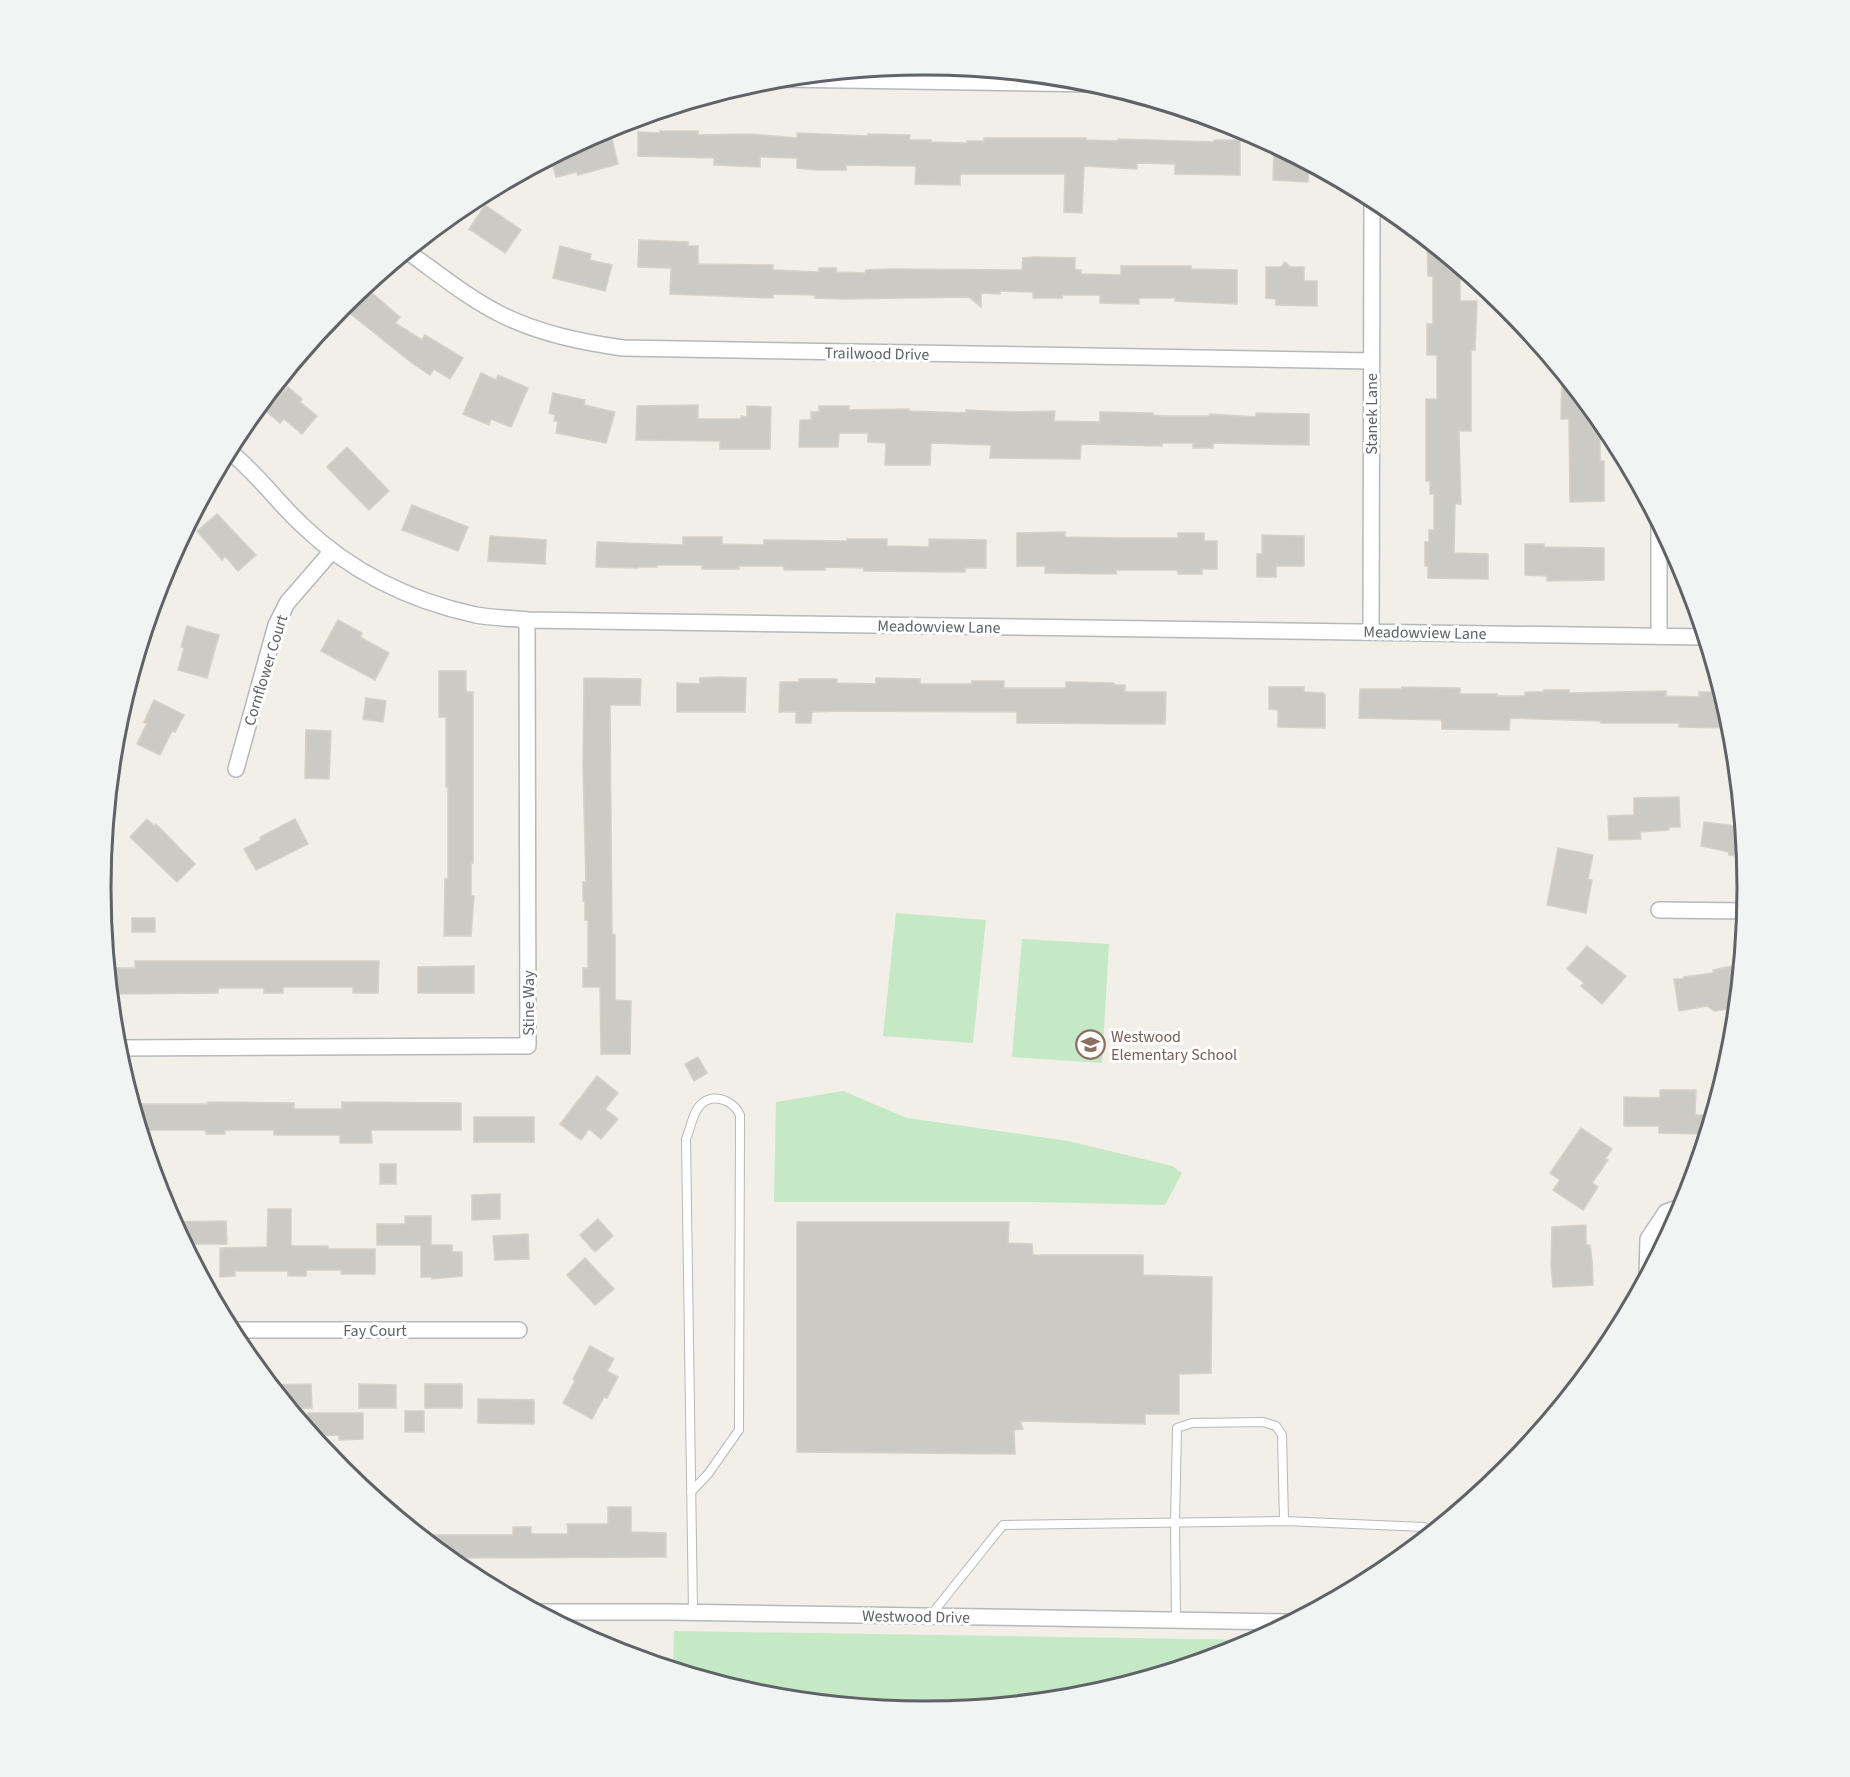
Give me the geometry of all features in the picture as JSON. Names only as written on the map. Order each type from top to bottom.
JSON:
[{"type":"street","points":[[841,80],[1037,83]]},
{"type":"street","name":"Stanek Lane","points":[[1371,632],[1372,209]]},
{"type":"street","name":"Trailwood Drive","points":[[414,256],[467,295],[503,315],[540,331],[570,340],[623,348],[1371,361]]},
{"type":"street","name":"Meadowview Lane","points":[[236,457],[302,526],[363,573],[434,605],[479,615],[527,620],[1698,637]]},
{"type":"street","points":[[1659,538],[1659,636]]},
{"type":"street","name":"Cornflower Court","points":[[236,769],[276,625],[286,603],[332,551]]},
{"type":"street","name":"Stine Way","points":[[127,1048],[528,1046],[527,620]]},
{"type":"street","points":[[1659,910],[1738,911]]},
{"type":"street","points":[[1647,1262],[1648,1239],[1666,1212],[1673,1210]]},
{"type":"street","name":"Fay Court","points":[[243,1330],[519,1330]]},
{"type":"street","name":"Westwood Drive","points":[[554,1612],[693,1612],[1277,1622]]},
{"type":"lane","points":[[691,1492],[708,1474],[738,1430],[740,1115],[737,1108],[728,1100],[717,1099],[705,1100],[697,1108],[686,1140],[691,1492],[693,1612]]},
{"type":"lane","points":[[1176,1620],[1177,1428],[1192,1423],[1263,1422],[1276,1426],[1282,1435],[1284,1521]]},
{"type":"lane","points":[[931,1616],[1003,1525],[1284,1521],[1427,1528]]},
{"type":"green space","points":[[896,913],[986,920],[973,1043],[883,1036]]},
{"type":"green space","points":[[1022,939],[1109,944],[1102,1063],[1012,1057]]},
{"type":"green space","points":[[843,1091],[907,1118],[1068,1141],[1172,1166],[1182,1173],[1165,1205],[1031,1202],[774,1202],[776,1102]]},
{"type":"green space","points":[[674,1631],[1237,1640],[1186,1659],[1136,1674],[1031,1695],[978,1700],[925,1702],[819,1695],[766,1686],[673,1662]]},
{"type":"building","points":[[660,131],[698,131],[698,135],[750,134],[797,138],[797,133],[910,135],[909,140],[967,143],[967,141],[984,141],[984,138],[1214,142],[1214,140],[1240,140],[1240,175],[1175,174],[1175,164],[1137,163],[1137,169],[1084,166],[1082,213],[1064,212],[1065,174],[960,174],[960,185],[915,184],[916,166],[846,165],[846,170],[817,170],[797,168],[797,158],[760,157],[760,167],[714,165],[714,158],[638,156],[638,132],[660,133]]},
{"type":"building","points":[[612,138],[618,164],[578,175],[577,172],[556,177],[553,165]]},
{"type":"building","points":[[1274,154],[1309,172],[1308,182],[1273,180]]},
{"type":"building","points":[[485,205],[521,230],[505,253],[469,229]]},
{"type":"building","points":[[639,240],[688,242],[688,246],[698,246],[698,264],[773,265],[773,270],[819,272],[819,268],[836,268],[836,272],[865,273],[866,270],[890,269],[1022,270],[1023,258],[1034,257],[1075,258],[1075,270],[1081,270],[1081,274],[1121,275],[1121,266],[1191,266],[1191,269],[1237,270],[1237,304],[1175,301],[1175,298],[1139,298],[1139,304],[1100,303],[1100,295],[1033,298],[1033,292],[1000,291],[1000,294],[981,293],[981,307],[969,297],[843,299],[815,298],[815,295],[773,294],[773,298],[670,294],[671,268],[638,267]]},
{"type":"building","points":[[560,246],[591,254],[590,260],[612,265],[605,291],[553,278]]},
{"type":"building","points":[[1427,249],[1460,276],[1460,301],[1477,301],[1475,350],[1471,350],[1471,431],[1459,431],[1461,504],[1455,504],[1454,553],[1488,554],[1488,579],[1428,578],[1428,566],[1425,566],[1425,542],[1429,542],[1429,530],[1434,530],[1434,494],[1430,494],[1430,481],[1426,481],[1426,399],[1437,399],[1437,355],[1427,355],[1427,324],[1433,324],[1433,276],[1428,276]]},
{"type":"building","points":[[1285,262],[1290,267],[1304,267],[1304,281],[1317,281],[1317,306],[1276,305],[1276,299],[1266,298],[1266,267],[1281,267]]},
{"type":"building","points":[[372,293],[400,317],[395,323],[422,340],[425,335],[463,358],[450,379],[434,369],[430,375],[350,313]]},
{"type":"building","points":[[481,373],[496,380],[498,375],[528,388],[511,427],[491,419],[489,425],[463,414]]},
{"type":"building","points":[[1562,383],[1600,436],[1600,461],[1604,461],[1604,501],[1570,502],[1569,419],[1561,419]]},
{"type":"building","points":[[288,387],[302,399],[300,402],[317,416],[302,434],[284,419],[280,423],[267,412]]},
{"type":"building","points":[[553,393],[585,400],[584,405],[615,412],[606,443],[556,433],[558,421],[554,421],[555,415],[549,413]]},
{"type":"building","points":[[698,405],[698,419],[741,419],[741,416],[747,417],[747,406],[771,407],[770,449],[720,449],[720,441],[636,440],[637,406]]},
{"type":"building","points":[[819,406],[849,406],[849,410],[909,409],[909,411],[966,413],[966,410],[1055,411],[1054,421],[1100,422],[1100,412],[1153,413],[1153,415],[1163,416],[1210,416],[1210,414],[1256,417],[1256,413],[1309,414],[1309,445],[1213,443],[1213,448],[1193,448],[1193,443],[1162,443],[1162,446],[1081,444],[1080,459],[990,458],[991,445],[931,443],[930,465],[885,465],[886,443],[868,442],[868,433],[839,433],[838,447],[799,447],[800,420],[811,420],[811,412],[819,412]]},
{"type":"building","points":[[347,447],[389,491],[369,510],[327,467]]},
{"type":"building","points":[[412,505],[468,527],[458,551],[402,530]]},
{"type":"building","points":[[217,514],[256,555],[238,571],[225,556],[222,560],[197,531]]},
{"type":"building","points":[[1065,532],[1065,537],[1120,538],[1178,538],[1178,533],[1204,533],[1204,541],[1217,541],[1217,569],[1202,569],[1202,574],[1178,574],[1178,570],[1116,570],[1116,574],[1045,573],[1045,566],[1017,566],[1017,533]]},
{"type":"building","points":[[1262,535],[1304,536],[1304,566],[1276,566],[1276,577],[1257,577],[1257,554],[1262,554]]},
{"type":"building","points":[[490,536],[546,540],[545,564],[488,561]]},
{"type":"building","points":[[683,537],[722,537],[722,544],[764,545],[764,540],[887,539],[887,546],[929,547],[929,539],[986,540],[986,568],[965,568],[965,572],[864,571],[864,568],[825,567],[825,570],[784,570],[784,566],[739,566],[739,569],[702,569],[702,565],[596,567],[597,542],[683,545]]},
{"type":"building","points":[[1525,544],[1544,544],[1544,547],[1604,548],[1604,580],[1547,581],[1547,576],[1525,575]]},
{"type":"building","points":[[338,620],[362,633],[360,637],[389,653],[375,680],[321,651]]},
{"type":"building","points":[[187,626],[219,635],[207,678],[178,670]]},
{"type":"building","points":[[439,671],[466,671],[466,692],[473,692],[471,896],[474,896],[471,936],[444,936],[445,879],[448,879],[448,787],[446,787],[446,717],[439,717]]},
{"type":"building","points":[[584,678],[641,679],[640,705],[610,705],[612,933],[615,935],[615,1000],[631,1001],[630,1054],[601,1054],[600,987],[583,987],[583,968],[588,968],[588,920],[585,920],[585,901],[583,901],[583,882],[586,882],[583,767]]},
{"type":"building","points":[[700,678],[746,678],[745,712],[677,712],[677,683],[700,684]]},
{"type":"building","points":[[876,678],[920,679],[920,684],[972,684],[972,681],[1004,681],[1004,688],[1066,688],[1066,682],[1114,683],[1114,685],[1125,685],[1125,692],[1166,692],[1165,724],[1017,723],[1017,712],[837,711],[812,712],[811,723],[796,723],[796,712],[779,712],[780,682],[799,682],[799,679],[837,679],[837,683],[876,684]]},
{"type":"building","points":[[1269,687],[1304,687],[1304,692],[1323,693],[1325,695],[1325,728],[1278,727],[1278,710],[1269,709]]},
{"type":"building","points":[[1402,687],[1460,688],[1460,694],[1497,694],[1497,696],[1525,696],[1525,692],[1544,692],[1544,690],[1569,690],[1569,693],[1666,691],[1666,696],[1699,697],[1699,692],[1714,692],[1722,728],[1679,727],[1679,723],[1601,723],[1601,721],[1510,718],[1509,730],[1442,729],[1442,720],[1359,718],[1360,689],[1402,689]]},
{"type":"building","points":[[366,698],[386,701],[383,722],[363,719]]},
{"type":"building","points":[[154,700],[184,715],[175,732],[172,731],[160,755],[137,744]]},
{"type":"building","points":[[306,730],[331,731],[329,779],[305,778]]},
{"type":"building","points":[[1679,797],[1680,827],[1640,832],[1641,839],[1609,840],[1608,816],[1634,815],[1634,798]]},
{"type":"building","points":[[147,819],[154,826],[156,824],[195,864],[177,882],[130,837]]},
{"type":"building","points":[[295,819],[308,844],[256,870],[244,849],[261,840],[260,837]]},
{"type":"building","points":[[1704,822],[1736,826],[1737,856],[1701,846]]},
{"type":"building","points":[[1558,848],[1593,855],[1588,879],[1592,880],[1586,913],[1547,905]]},
{"type":"building","points":[[132,918],[155,918],[155,932],[132,932]]},
{"type":"building","points":[[1587,946],[1626,976],[1602,1004],[1581,986],[1584,983],[1567,969]]},
{"type":"building","points":[[135,961],[379,961],[378,993],[353,993],[353,987],[283,987],[283,993],[264,993],[264,988],[218,988],[218,993],[118,994],[115,968],[135,968]]},
{"type":"building","points":[[474,966],[474,993],[418,993],[418,967]]},
{"type":"building","points":[[1735,966],[1730,1009],[1714,1011],[1707,1006],[1679,1011],[1674,979],[1714,973],[1713,970]]},
{"type":"building","points":[[698,1057],[707,1073],[694,1081],[685,1064]]},
{"type":"building","points":[[597,1076],[618,1093],[605,1109],[618,1119],[601,1139],[589,1129],[581,1140],[560,1124]]},
{"type":"building","points":[[1660,1090],[1696,1090],[1695,1115],[1706,1115],[1700,1134],[1659,1133],[1659,1126],[1624,1126],[1624,1097],[1660,1098]]},
{"type":"building","points":[[208,1102],[294,1103],[294,1109],[342,1109],[342,1102],[461,1103],[461,1130],[371,1130],[372,1143],[340,1143],[340,1135],[274,1135],[274,1130],[225,1130],[225,1134],[206,1134],[206,1130],[149,1130],[141,1104],[208,1104]]},
{"type":"building","points":[[474,1117],[534,1117],[534,1142],[474,1142]]},
{"type":"building","points":[[1581,1128],[1612,1149],[1605,1159],[1608,1160],[1592,1183],[1598,1187],[1583,1210],[1553,1190],[1560,1180],[1550,1173]]},
{"type":"building","points":[[380,1164],[396,1164],[396,1184],[380,1184]]},
{"type":"building","points":[[500,1194],[500,1219],[472,1220],[472,1195]]},
{"type":"building","points":[[268,1209],[291,1209],[291,1246],[375,1249],[375,1274],[341,1274],[341,1270],[306,1270],[306,1276],[288,1276],[288,1271],[235,1271],[235,1276],[220,1277],[220,1248],[267,1247]]},
{"type":"building","points":[[405,1216],[431,1216],[431,1245],[452,1245],[452,1252],[462,1252],[462,1276],[432,1279],[432,1277],[421,1277],[421,1245],[377,1245],[377,1224],[405,1224]]},
{"type":"building","points":[[598,1219],[613,1236],[595,1252],[580,1235]]},
{"type":"building","points":[[226,1221],[227,1244],[193,1244],[183,1222]]},
{"type":"building","points":[[797,1222],[1009,1222],[1008,1243],[1032,1244],[1033,1255],[1143,1255],[1143,1275],[1212,1277],[1211,1373],[1179,1374],[1179,1414],[1145,1414],[1145,1424],[1020,1421],[1023,1429],[1014,1430],[1015,1454],[797,1452]]},
{"type":"building","points":[[1586,1225],[1586,1245],[1590,1245],[1593,1285],[1553,1287],[1552,1227]]},
{"type":"building","points":[[528,1234],[529,1259],[495,1260],[493,1236]]},
{"type":"building","points":[[585,1258],[614,1289],[595,1305],[567,1275]]},
{"type":"building","points":[[590,1346],[614,1359],[607,1371],[618,1377],[592,1419],[563,1403]]},
{"type":"building","points":[[311,1384],[312,1408],[300,1409],[281,1385]]},
{"type":"building","points":[[359,1384],[396,1385],[396,1408],[359,1408]]},
{"type":"building","points":[[425,1384],[462,1384],[462,1408],[425,1408]]},
{"type":"building","points":[[478,1399],[534,1400],[534,1424],[478,1423]]},
{"type":"building","points":[[405,1411],[424,1411],[424,1432],[405,1432]]},
{"type":"building","points":[[308,1413],[363,1413],[363,1439],[339,1440],[339,1435],[323,1436],[308,1419]]},
{"type":"building","points":[[608,1507],[631,1507],[631,1532],[666,1533],[666,1557],[463,1558],[431,1535],[513,1535],[513,1527],[531,1527],[531,1534],[568,1534],[567,1524],[608,1524]]},
{"type":"place","name":"Westwood Elementary School","points":[[1090,1045]]}]
